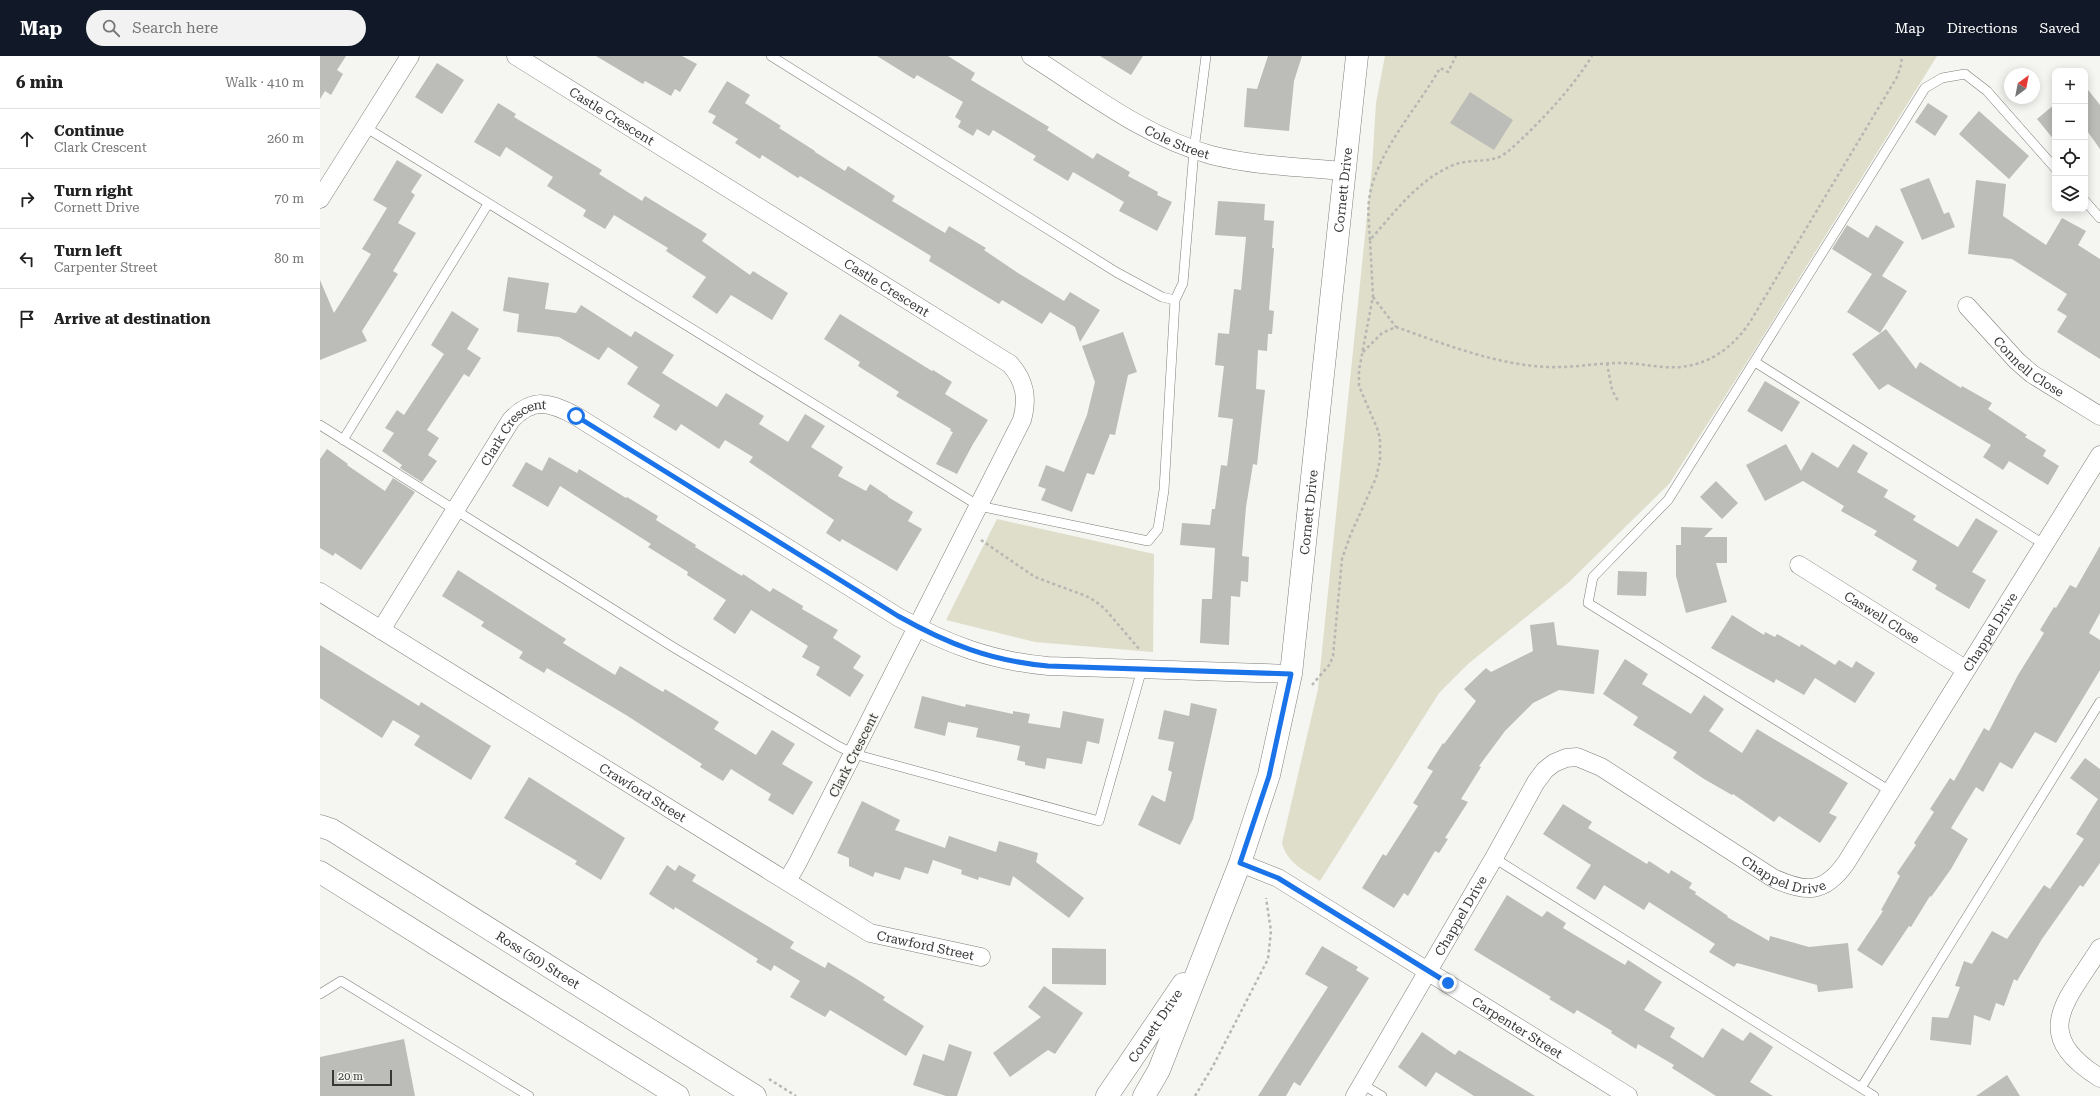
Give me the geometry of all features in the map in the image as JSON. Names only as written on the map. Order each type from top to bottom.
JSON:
[{"type":"street","points":[[320,199],[410,56]]},
{"type":"street","name":"Castle Crescent","points":[[516,56],[1010,364],[1022,381],[1025,390],[1022,420],[918,628]]},
{"type":"street","name":"Cole Street","points":[[1031,56],[1053,62],[1138,124],[1165,138],[1194,150],[1233,160],[1344,171]]},
{"type":"street","name":"Cornett Drive","points":[[1144,1096],[1159,1070],[1240,863],[1269,776],[1291,674],[1357,56]]},
{"type":"street","name":"Connell Close","points":[[1967,306],[2017,361],[2032,374],[2100,416]]},
{"type":"street","name":"Clark Crescent","points":[[381,630],[511,420],[520,410],[541,403],[553,405],[576,416],[918,628],[953,645],[1008,661],[1048,666],[1291,674]]},
{"type":"street","name":"Chappel Drive","points":[[1359,1090],[1494,858],[1536,782],[1545,770],[1554,763],[1566,758],[1577,757],[1601,767],[1773,878],[1790,886],[1806,889],[1820,887],[1839,873],[2100,455]]},
{"type":"street","name":"Caswell Close","points":[[1799,565],[1965,669]]},
{"type":"street","name":"Crawford Street","points":[[320,592],[870,933],[981,957]]},
{"type":"street","name":"Clark Crescent","points":[[787,881],[918,628]]},
{"type":"street","name":"Ross (50) Street","points":[[320,826],[332,830],[755,1096]]},
{"type":"street","name":"Carpenter Street","points":[[1240,863],[1278,878],[1628,1096]]},
{"type":"street","points":[[320,872],[678,1096]]},
{"type":"street","points":[[2100,948],[2062,1011],[2059,1025],[2060,1037],[2066,1049],[2074,1059],[2100,1078]]},
{"type":"street","name":"Cornett Drive","points":[[1107,1096],[1203,955]]},
{"type":"lane","points":[[771,56],[1116,272],[1162,297],[1175,300]]},
{"type":"lane","points":[[365,127],[979,506],[1148,541],[1158,529],[1164,490],[1175,300],[1182,283],[1194,150],[1206,56]]},
{"type":"lane","points":[[1890,791],[1588,603],[1593,577],[1668,500],[1925,88],[1942,78],[1965,74],[1987,91],[2052,165]]},
{"type":"lane","points":[[343,440],[488,204]]},
{"type":"lane","points":[[2088,204],[2100,218]]},
{"type":"lane","points":[[1755,362],[2045,545]]},
{"type":"lane","points":[[320,425],[673,647],[838,746],[854,754],[1098,822],[1149,670]]},
{"type":"lane","points":[[1861,1088],[2100,702]]},
{"type":"lane","points":[[1494,858],[1874,1096]]},
{"type":"lane","points":[[320,994],[341,981],[529,1096]]},
{"type":"lane","points":[[1359,1090],[1382,1096]]},
{"type":"path","points":[[1311,688],[1314,680],[1330,664],[1334,656],[1342,559],[1350,536],[1379,470],[1380,438],[1373,415],[1359,386],[1363,352],[1373,296],[1369,205],[1372,186],[1376,174],[1393,141],[1428,90],[1440,68],[1448,72],[1456,56]]},
{"type":"path","points":[[1370,240],[1410,194],[1432,178],[1456,164],[1496,158],[1507,152],[1549,112],[1574,83],[1592,56]]},
{"type":"path","points":[[1373,296],[1396,327],[1477,353],[1527,364],[1550,367],[1629,362],[1676,368],[1697,365],[1717,356],[1738,338],[1750,322],[1897,77],[1902,56]]},
{"type":"path","points":[[1363,352],[1382,333],[1396,327]]},
{"type":"path","points":[[1607,363],[1612,390],[1618,401]]},
{"type":"path","points":[[967,531],[1035,577],[1086,596],[1095,601],[1105,609],[1149,670]]},
{"type":"path","points":[[1194,1096],[1213,1066],[1268,959],[1271,944],[1271,931],[1266,898]]},
{"type":"green space","points":[[1385,56],[1937,56],[1752,354],[1669,484],[1568,583],[1468,664],[1439,693],[1320,881],[1292,861],[1284,850],[1282,843],[1318,689],[1372,168],[1376,103]]},
{"type":"green space","points":[[997,519],[1154,554],[1153,652],[1035,642],[946,620]]},
{"type":"building","points":[[320,56],[346,56],[337,70],[343,74],[331,95],[325,91],[320,99]]},
{"type":"building","points":[[596,56],[682,56],[697,64],[680,92],[675,89],[671,96],[645,81],[643,84]]},
{"type":"building","points":[[877,56],[948,56],[975,73],[971,80],[1049,127],[1047,130],[1093,159],[1097,153],[1130,172],[1128,176],[1158,192],[1157,195],[1172,202],[1157,231],[1119,211],[1124,202],[1073,172],[1068,181],[1033,160],[1036,156],[993,130],[989,136],[977,129],[973,136],[958,127],[961,121],[955,117],[963,102],[917,75],[914,79]]},
{"type":"building","points":[[1100,56],[1143,56],[1131,75]]},
{"type":"building","points":[[1268,56],[1302,56],[1294,81],[1289,131],[1244,127],[1247,88],[1257,89]]},
{"type":"building","points":[[437,63],[464,80],[442,114],[415,97]]},
{"type":"building","points":[[727,81],[750,95],[745,103],[781,126],[779,128],[845,171],[848,166],[895,196],[892,201],[945,233],[949,226],[986,248],[984,250],[1064,301],[1070,292],[1100,310],[1080,342],[1075,327],[1050,312],[1042,324],[1002,300],[999,304],[929,261],[931,256],[800,176],[798,178],[762,155],[760,159],[735,143],[738,139],[712,123],[716,116],[708,112]]},
{"type":"building","points":[[2088,90],[2100,105],[2100,149],[2088,132]]},
{"type":"building","points":[[1470,92],[1513,120],[1494,150],[1450,123]]},
{"type":"building","points":[[498,103],[516,114],[514,117],[602,170],[599,174],[642,201],[645,196],[707,234],[702,241],[750,275],[753,271],[788,293],[772,320],[731,295],[717,314],[692,297],[706,277],[666,251],[668,248],[614,215],[605,229],[583,216],[586,210],[547,186],[553,177],[506,147],[500,157],[474,142]]},
{"type":"building","points":[[1928,103],[1948,116],[1935,136],[1915,122]]},
{"type":"building","points":[[2052,106],[2052,137],[2037,119]]},
{"type":"building","points":[[1979,111],[2029,156],[2009,179],[1959,134]]},
{"type":"building","points":[[397,160],[422,175],[411,192],[415,195],[398,223],[416,233],[393,271],[398,274],[362,331],[367,341],[320,360],[320,280],[334,313],[371,254],[362,249],[387,208],[373,200]]},
{"type":"building","points":[[1929,178],[1944,214],[1949,212],[1955,227],[1922,240],[1900,189]]},
{"type":"building","points":[[1976,180],[2006,184],[2003,216],[2046,245],[2062,218],[2086,231],[2078,245],[2100,259],[2100,359],[2057,332],[2067,316],[2057,310],[2067,294],[2012,259],[1968,254]]},
{"type":"building","points":[[1218,201],[1265,204],[1264,220],[1274,221],[1272,248],[1274,248],[1269,310],[1274,311],[1272,334],[1268,334],[1267,351],[1258,350],[1256,389],[1265,390],[1257,465],[1253,464],[1246,507],[1242,556],[1249,557],[1248,582],[1241,581],[1240,597],[1231,596],[1229,645],[1200,643],[1202,599],[1212,599],[1215,548],[1180,545],[1182,523],[1210,525],[1212,509],[1215,509],[1221,465],[1227,466],[1233,419],[1218,417],[1224,366],[1215,365],[1218,333],[1229,334],[1234,289],[1241,290],[1246,237],[1215,235]]},
{"type":"building","points":[[1847,225],[1868,238],[1876,225],[1904,242],[1882,276],[1907,291],[1880,333],[1847,312],[1872,274],[1832,249]]},
{"type":"building","points":[[508,277],[549,283],[545,309],[576,313],[581,305],[631,337],[635,331],[674,355],[662,373],[717,407],[726,393],[764,416],[759,424],[788,442],[805,414],[825,426],[811,447],[843,467],[838,476],[866,491],[870,484],[913,512],[908,521],[922,529],[897,571],[842,539],[840,542],[826,533],[834,520],[749,462],[753,457],[725,440],[719,449],[681,424],[676,431],[653,417],[660,405],[627,384],[638,367],[608,347],[599,360],[559,337],[517,332],[519,314],[503,311]]},
{"type":"building","points":[[452,311],[479,329],[467,349],[481,358],[469,377],[464,374],[427,430],[439,438],[428,455],[437,461],[422,482],[400,468],[402,465],[382,451],[394,433],[385,428],[397,410],[404,415],[444,354],[431,345]]},
{"type":"building","points":[[840,314],[952,382],[945,394],[988,420],[957,474],[936,464],[953,432],[950,431],[951,429],[896,396],[899,392],[858,366],[860,362],[824,339]]},
{"type":"building","points":[[1886,329],[1916,369],[1920,362],[1961,388],[1962,386],[1992,403],[1988,409],[2027,435],[2025,437],[2046,450],[2043,456],[2059,466],[2048,485],[2009,461],[2003,470],[1983,457],[1991,445],[1888,384],[1879,390],[1852,354]]},
{"type":"building","points":[[1123,332],[1137,372],[1128,375],[1115,435],[1110,434],[1094,475],[1087,473],[1072,512],[1041,500],[1046,489],[1038,486],[1046,465],[1064,472],[1087,415],[1095,382],[1082,346]]},
{"type":"building","points":[[1765,381],[1800,402],[1782,432],[1747,411]]},
{"type":"building","points":[[1786,444],[1801,471],[1812,452],[1838,468],[1853,444],[1868,453],[1857,472],[1888,490],[1884,497],[1916,516],[1913,520],[1958,547],[1976,518],[1998,531],[1972,572],[1986,580],[1969,609],[1935,589],[1937,585],[1912,570],[1917,561],[1874,535],[1877,531],[1841,511],[1844,506],[1803,481],[1765,501],[1746,465]]},
{"type":"building","points":[[327,449],[348,464],[347,465],[385,491],[393,478],[415,492],[361,570],[335,553],[333,556],[320,548],[320,459]]},
{"type":"building","points":[[549,457],[577,473],[579,469],[626,498],[627,497],[658,516],[656,520],[696,545],[695,547],[742,576],[743,574],[770,592],[773,588],[803,606],[802,609],[838,630],[833,638],[861,656],[853,668],[864,675],[850,697],[816,675],[820,667],[802,657],[808,646],[751,610],[735,634],[713,619],[726,600],[687,575],[688,572],[648,547],[651,544],[560,486],[548,507],[512,486],[526,462],[542,471]]},
{"type":"building","points":[[1716,481],[1738,503],[1722,519],[1700,497]]},
{"type":"building","points":[[1681,527],[1713,528],[1704,537],[1727,537],[1727,563],[1716,563],[1727,602],[1686,613],[1676,576],[1676,545],[1681,545]]},
{"type":"building","points":[[2100,546],[2100,613],[2089,633],[2100,640],[2100,670],[2056,743],[2035,732],[2012,769],[2000,762],[1983,792],[1976,787],[1951,828],[1968,839],[1951,869],[1931,897],[1930,896],[1911,927],[1909,926],[1882,966],[1857,950],[1883,911],[1881,910],[1900,876],[1897,873],[1916,845],[1914,843],[1934,812],[1930,809],[1950,778],[1954,781],[1984,728],[1989,731],[2018,675],[2044,633],[2040,630],[2070,585],[2076,588]]},
{"type":"building","points":[[458,570],[566,639],[563,643],[615,675],[620,666],[663,692],[665,689],[719,722],[714,729],[756,755],[772,730],[795,744],[782,764],[813,782],[793,815],[768,800],[771,794],[731,769],[723,781],[700,767],[702,764],[626,715],[547,668],[544,673],[519,658],[523,652],[481,626],[484,622],[442,596]]},
{"type":"building","points":[[1618,571],[1647,572],[1646,596],[1617,595]]},
{"type":"building","points":[[1732,615],[1764,635],[1765,632],[1775,637],[1777,634],[1800,647],[1801,644],[1835,665],[1839,660],[1852,668],[1856,661],[1875,673],[1855,703],[1815,678],[1804,695],[1776,679],[1774,683],[1711,648]]},
{"type":"building","points":[[1554,622],[1557,645],[1599,650],[1594,694],[1559,690],[1533,703],[1505,731],[1479,766],[1481,767],[1461,799],[1468,802],[1445,838],[1448,839],[1439,853],[1435,851],[1408,896],[1404,893],[1394,908],[1362,888],[1383,854],[1386,856],[1418,806],[1413,803],[1433,771],[1427,768],[1443,743],[1444,744],[1476,701],[1464,689],[1486,668],[1491,672],[1533,651],[1530,625]]},
{"type":"building","points":[[320,645],[419,706],[421,702],[491,746],[471,780],[414,745],[420,736],[393,720],[382,738],[320,698]]},
{"type":"building","points":[[1625,659],[1648,674],[1642,684],[1691,714],[1704,695],[1724,709],[1709,731],[1742,753],[1757,729],[1848,783],[1829,813],[1837,817],[1820,843],[1779,816],[1774,822],[1733,794],[1732,795],[1704,779],[1673,758],[1677,752],[1633,725],[1638,717],[1603,694]]},
{"type":"building","points":[[922,696],[965,707],[966,704],[1013,714],[1013,711],[1030,714],[1028,723],[1060,728],[1063,711],[1104,719],[1099,744],[1087,741],[1082,764],[1047,758],[1045,769],[1025,765],[1025,762],[1017,760],[1020,746],[976,737],[978,728],[948,722],[945,736],[914,728]]},
{"type":"building","points":[[1191,703],[1217,709],[1193,819],[1180,845],[1138,825],[1152,795],[1165,802],[1172,772],[1168,770],[1174,742],[1158,739],[1164,710],[1189,716]]},
{"type":"building","points":[[2085,758],[2100,769],[2100,863],[2083,887],[2080,885],[2042,939],[2017,981],[2014,979],[2004,1006],[1996,1003],[1990,1021],[1974,1015],[1971,1045],[1930,1040],[1932,1017],[1948,1018],[1960,987],[1955,986],[1964,961],[1972,964],[1992,931],[2007,939],[2044,885],[2050,889],[2084,839],[2076,834],[2098,799],[2070,778]]},
{"type":"building","points":[[529,777],[625,838],[601,880],[575,864],[577,861],[504,818]]},
{"type":"building","points":[[862,801],[900,820],[895,830],[945,848],[949,836],[996,852],[999,841],[1038,853],[1036,862],[1084,898],[1069,918],[1013,876],[1010,886],[979,877],[978,880],[961,874],[962,870],[933,860],[928,874],[905,867],[900,880],[875,872],[873,877],[849,866],[849,858],[837,853]]},
{"type":"building","points":[[1563,804],[1592,822],[1588,828],[1647,864],[1649,861],[1669,874],[1671,870],[1692,883],[1689,888],[1696,892],[1695,894],[1728,916],[1727,917],[1769,941],[1770,936],[1809,947],[1848,943],[1853,988],[1818,992],[1817,985],[1737,963],[1734,967],[1709,952],[1715,944],[1649,902],[1644,910],[1604,885],[1595,900],[1576,888],[1591,865],[1543,834]]},
{"type":"building","points":[[667,865],[675,871],[679,865],[696,875],[692,881],[794,942],[790,948],[825,968],[828,962],[885,997],[883,1000],[924,1026],[906,1056],[830,1010],[825,1017],[790,997],[800,981],[774,965],[771,971],[756,962],[758,959],[675,907],[674,910],[649,894]]},
{"type":"building","points":[[1507,895],[1542,917],[1547,911],[1566,923],[1563,928],[1625,965],[1628,960],[1662,982],[1644,1010],[1675,1028],[1670,1037],[1703,1058],[1722,1028],[1743,1041],[1750,1032],[1773,1047],[1750,1082],[1773,1096],[1716,1096],[1672,1068],[1674,1065],[1638,1044],[1636,1049],[1611,1033],[1612,1031],[1577,1010],[1574,1014],[1549,999],[1551,997],[1474,950]]},
{"type":"building","points":[[1322,946],[1358,967],[1356,970],[1369,978],[1300,1086],[1294,1082],[1286,1096],[1258,1096],[1328,987],[1305,974]]},
{"type":"building","points":[[1052,948],[1106,949],[1106,985],[1052,984]]},
{"type":"building","points":[[1044,986],[1083,1013],[1055,1054],[1048,1050],[1010,1077],[993,1053],[1041,1017],[1028,1007]]},
{"type":"building","points":[[1422,1032],[1455,1055],[1459,1050],[1535,1096],[1474,1096],[1436,1072],[1426,1087],[1398,1067]]},
{"type":"building","points":[[404,1039],[415,1096],[320,1096],[320,1057]]},
{"type":"building","points":[[949,1044],[972,1052],[957,1096],[946,1096],[913,1085],[923,1054],[944,1061]]},
{"type":"building","points":[[2007,1075],[2020,1096],[1976,1096]]},
{"type":"route","points":[[576,416],[898,616],[918,628],[953,645],[1008,661],[1048,666],[1291,674],[1269,776],[1240,863],[1262,870],[1278,878],[1448,983]]}]
